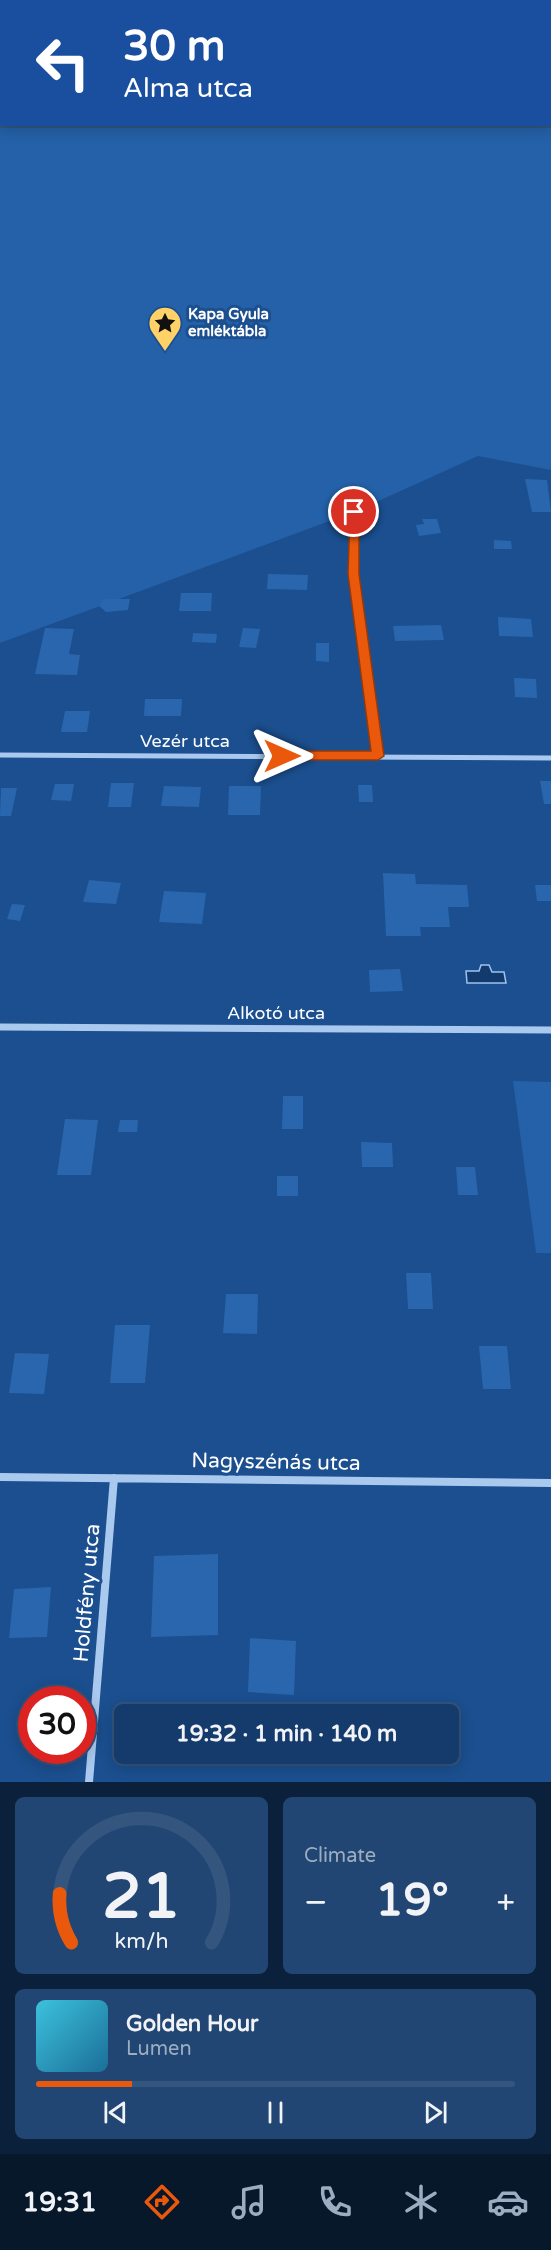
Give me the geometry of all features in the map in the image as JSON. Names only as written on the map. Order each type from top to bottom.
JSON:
[{"type":"street","points":[[354,512],[354,574],[378,756]]},
{"type":"street","name":"Vezér utca","points":[[0,756],[551,758]]},
{"type":"street","name":"Alkotó utca","points":[[0,1027],[551,1030]]},
{"type":"street","name":"Nagyszénás utca","points":[[0,1477],[551,1483]]},
{"type":"street","name":"Holdfény utca","points":[[89,1782],[114,1478]]},
{"type":"shaded area","points":[[0,126],[551,126],[551,470],[478,456],[354,512],[0,643]]},
{"type":"shaded area","points":[[481,965],[489,965],[492,972],[504,972],[506,983],[467,983],[466,971],[479,971]]},
{"type":"shaded area","points":[[513,1081],[551,1082],[551,1253],[536,1253]]},
{"type":"building","points":[[525,479],[547,480],[551,512],[532,512]]},
{"type":"building","points":[[422,519],[437,519],[441,533],[419,536],[416,525],[424,524]]},
{"type":"building","points":[[494,540],[511,541],[512,549],[494,549]]},
{"type":"building","points":[[268,574],[308,575],[307,590],[267,589]]},
{"type":"building","points":[[181,593],[212,593],[211,611],[179,611]]},
{"type":"building","points":[[104,599],[130,599],[128,610],[106,612],[99,606]]},
{"type":"building","points":[[498,617],[531,619],[533,637],[499,636]]},
{"type":"building","points":[[441,625],[444,640],[395,641],[393,626]]},
{"type":"building","points":[[45,628],[74,629],[69,654],[80,655],[77,675],[35,674]]},
{"type":"building","points":[[243,628],[260,629],[256,648],[239,647]]},
{"type":"building","points":[[193,633],[217,634],[216,643],[192,642]]},
{"type":"building","points":[[316,643],[329,643],[329,662],[316,661]]},
{"type":"building","points":[[514,678],[536,679],[537,698],[515,697]]},
{"type":"building","points":[[145,699],[182,699],[181,716],[144,716]]},
{"type":"building","points":[[65,711],[90,711],[87,732],[61,732]]},
{"type":"building","points":[[540,781],[551,781],[551,804],[544,804]]},
{"type":"building","points":[[111,783],[134,783],[131,807],[108,807]]},
{"type":"building","points":[[55,784],[74,784],[71,801],[51,800]]},
{"type":"building","points":[[358,785],[372,785],[373,802],[359,802]]},
{"type":"building","points":[[164,786],[201,787],[199,807],[161,806]]},
{"type":"building","points":[[229,786],[261,786],[260,815],[228,815]]},
{"type":"building","points":[[1,788],[17,788],[11,816],[0,816]]},
{"type":"building","points":[[383,873],[415,874],[416,884],[467,885],[469,907],[448,907],[450,927],[420,927],[421,936],[386,936]]},
{"type":"building","points":[[89,880],[121,883],[116,904],[83,902]]},
{"type":"building","points":[[535,885],[551,885],[551,901],[537,901]]},
{"type":"building","points":[[164,891],[206,893],[202,924],[159,922]]},
{"type":"building","points":[[12,904],[25,905],[20,921],[7,919]]},
{"type":"building","points":[[400,969],[403,991],[370,992],[369,970]]},
{"type":"building","points":[[283,1096],[303,1096],[303,1129],[282,1129]]},
{"type":"building","points":[[65,1119],[98,1120],[91,1175],[57,1175]]},
{"type":"building","points":[[120,1120],[138,1120],[137,1132],[118,1132]]},
{"type":"building","points":[[361,1142],[392,1143],[393,1167],[362,1167]]},
{"type":"building","points":[[456,1167],[475,1167],[478,1195],[458,1195]]},
{"type":"building","points":[[277,1176],[298,1176],[298,1196],[277,1196]]},
{"type":"building","points":[[406,1273],[431,1273],[433,1309],[408,1309]]},
{"type":"building","points":[[226,1294],[258,1294],[257,1334],[223,1333]]},
{"type":"building","points":[[115,1325],[150,1325],[145,1383],[110,1383]]},
{"type":"building","points":[[479,1346],[507,1346],[511,1389],[483,1389]]},
{"type":"building","points":[[15,1353],[49,1354],[44,1394],[9,1393]]},
{"type":"building","points":[[218,1554],[218,1635],[151,1637],[154,1556]]},
{"type":"building","points":[[51,1587],[47,1637],[9,1638],[14,1589]]},
{"type":"building","points":[[250,1638],[296,1641],[294,1695],[248,1692]]},
{"type":"place","name":"Kapa Gyula emléktábla","points":[[165,352]]},
{"type":"route","points":[[282,756],[378,756],[354,574],[354,512]]}]
